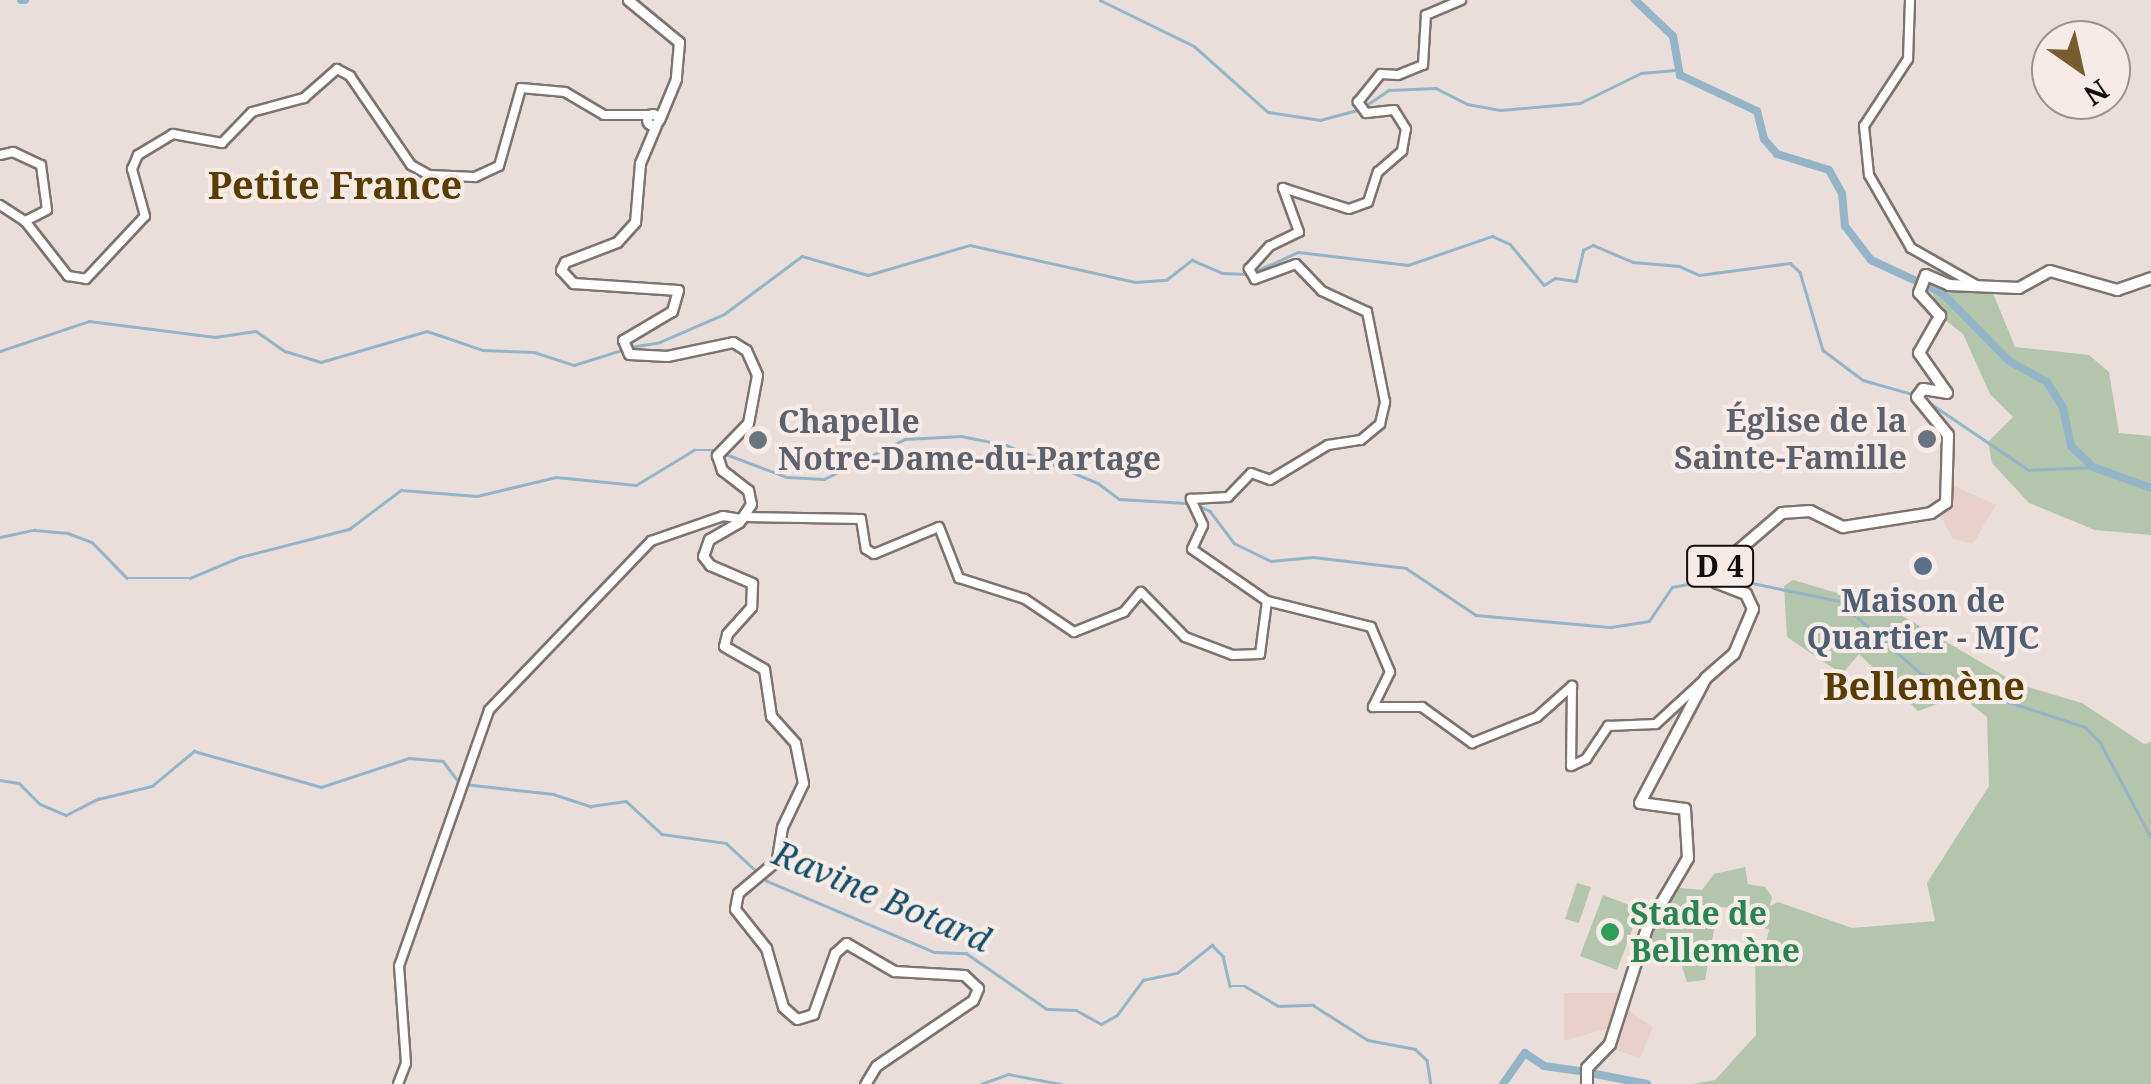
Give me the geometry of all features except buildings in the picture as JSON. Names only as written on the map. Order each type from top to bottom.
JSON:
[{"type":"main road","points":[[628,0],[679,42],[676,79],[653,120],[640,163],[635,222],[617,242],[565,262],[562,275],[573,282],[678,290],[672,311],[624,340],[629,354],[667,356],[724,342],[746,350],[757,375],[756,398],[742,431],[722,444],[716,455],[722,470],[750,493],[744,518],[708,539],[703,552],[710,565],[752,583],[753,603],[724,646],[764,669],[771,716],[795,744],[802,765],[800,792],[768,870],[738,892],[735,909],[766,948],[783,1007],[796,1019],[813,1014],[835,953],[846,943],[900,973],[964,976],[976,983],[973,1000],[880,1062],[865,1084]]},
{"type":"main road","name":"D 4","points":[[1587,1084],[1587,1068],[1609,1048],[1646,928],[1688,858],[1685,809],[1640,803],[1706,678],[1734,654],[1754,608],[1746,594],[1717,583],[1716,572],[1780,514],[1810,511],[1842,527],[1931,513],[1946,503],[1948,435],[1917,397],[1923,389],[1947,393],[1919,353],[1940,316],[1917,289],[1924,276],[1976,286],[2024,288],[2050,271],[2117,290],[2151,278]]},
{"type":"street","points":[[1462,0],[1426,15],[1423,65],[1398,75],[1381,74],[1358,102],[1366,112],[1394,110],[1406,129],[1402,151],[1378,172],[1368,202],[1349,209],[1282,188],[1299,232],[1270,246],[1250,269],[1255,280],[1296,264],[1322,291],[1366,312],[1385,402],[1380,424],[1361,440],[1328,445],[1270,480],[1251,473],[1228,497],[1191,499],[1203,525],[1192,549],[1267,600],[1371,626],[1390,672],[1374,706],[1422,707],[1472,743],[1537,718],[1572,686],[1571,766],[1586,759],[1608,726],[1656,724],[1706,678]]},
{"type":"street","points":[[1910,0],[1908,59],[1864,126],[1869,176],[1911,248],[1976,286]]},
{"type":"street","points":[[0,205],[25,221],[68,276],[86,279],[145,216],[132,169],[138,155],[173,134],[222,142],[252,112],[304,98],[337,69],[350,76],[411,165],[429,175],[475,177],[499,166],[521,88],[565,92],[604,114],[653,120]]},
{"type":"street","points":[[0,154],[13,152],[41,165],[47,210],[25,221]]},
{"type":"street","points":[[398,1084],[406,1063],[399,966],[489,710],[651,541],[724,516],[862,519],[866,549],[874,554],[939,527],[956,576],[1025,600],[1074,632],[1124,612],[1141,592],[1184,637],[1233,655],[1260,654],[1267,600]]},
{"type":"shaded area","points":[[1952,485],[1996,505],[1973,544],[1953,539],[1938,511]]},
{"type":"shaded area","points":[[1564,993],[1623,993],[1613,1027],[1564,1041]]},
{"type":"shaded area","points":[[1625,1008],[1653,1027],[1640,1058],[1612,1049]]},
{"type":"green space","points":[[1931,288],[1993,293],[2015,347],[2089,355],[2109,372],[2119,433],[2151,436],[2151,535],[2095,530],[2029,503],[1992,463],[1988,442],[2013,417],[1990,394],[1963,334],[1940,316]]},
{"type":"green space","points":[[1793,580],[1889,608],[2018,684],[2082,703],[2144,744],[2151,742],[2151,1084],[1693,1084],[1715,1080],[1756,1035],[1755,948],[1765,949],[1769,929],[1758,927],[1761,910],[1718,907],[1705,980],[1687,982],[1676,948],[1640,945],[1672,887],[1702,890],[1714,874],[1745,867],[1748,884],[1765,887],[1772,897],[1770,906],[1778,902],[1852,928],[1935,921],[1927,883],[1989,786],[1987,717],[1960,696],[1918,711],[1859,654],[1842,674],[1787,637],[1784,586]]},
{"type":"green space","points":[[1577,883],[1591,887],[1579,923],[1565,919]]},
{"type":"green space","name":"Stade de Bellemène","points":[[1603,895],[1640,909],[1617,970],[1580,956]]},
{"type":"waterway","points":[[1100,0],[1194,46],[1268,112],[1320,120],[1358,110]]},
{"type":"waterway","points":[[1635,0],[1673,36],[1680,75],[1757,111],[1764,139],[1777,154],[1829,170],[1842,193],[1845,226],[1871,260],[1942,293],[2009,361],[2047,382],[2063,408],[2071,446],[2093,467],[2151,488]]},
{"type":"waterway","points":[[1365,106],[1389,90],[1436,88],[1467,104],[1501,110],[1580,103],[1641,73],[1675,70]]},
{"type":"waterway","points":[[1256,271],[1298,252],[1408,265],[1492,236],[1510,244],[1544,285],[1555,278],[1576,281],[1583,250],[1593,245],[1633,262],[1679,266],[1699,275],[1790,263],[1800,272],[1823,350],[1863,380],[1912,394]]},
{"type":"waterway","points":[[630,347],[660,342],[724,314],[802,256],[868,275],[970,245],[1135,282],[1166,280],[1192,260],[1222,273],[1249,274]]},
{"type":"waterway","points":[[0,351],[89,321],[215,337],[256,331],[285,351],[321,362],[427,331],[483,350],[534,352],[574,365],[622,350]]},
{"type":"waterway","points":[[1924,399],[2029,470],[2093,467]]},
{"type":"waterway","points":[[723,453],[787,477],[824,479],[905,439],[961,436],[1006,445],[1098,483],[1119,499],[1186,503]]},
{"type":"waterway","points":[[0,537],[34,530],[68,533],[92,542],[127,578],[190,578],[240,557],[349,529],[401,490],[477,496],[556,477],[636,485],[694,450],[716,450]]},
{"type":"waterway","points":[[1195,504],[1210,511],[1234,543],[1271,561],[1313,557],[1406,568],[1476,615],[1611,627],[1649,621],[1672,587],[1715,579]]},
{"type":"waterway","points":[[1723,577],[1839,601],[1920,673],[2085,727],[2100,742],[2151,837]]},
{"type":"waterway","name":"Ravine Botard","points":[[0,780],[19,783],[40,804],[66,815],[98,799],[152,786],[194,751],[321,787],[409,758],[443,761],[458,781]]},
{"type":"waterway","name":"Ravine Botard","points":[[464,784],[553,794],[591,806],[626,801],[662,834],[726,843],[767,881],[934,952],[966,953],[1047,1009],[1076,1010],[1101,1024],[1117,1015],[1143,980],[1177,973],[1212,945],[1223,956],[1230,986],[1245,986],[1278,1006],[1313,1005],[1368,1040],[1415,1049],[1427,1060],[1431,1084]]},
{"type":"waterway","points":[[1503,1084],[1525,1053],[1544,1066],[1580,1071]]},
{"type":"waterway","points":[[1590,1073],[1647,1084]]},
{"type":"waterway","points":[[981,1084],[1008,1074],[1061,1084]]},
{"type":"place","name":"Église de la Sainte-Famille","points":[[1927,439]]},
{"type":"place","name":"Chapelle Notre-Dame-du-Partage","points":[[758,440]]},
{"type":"place","name":"Maison de Quartier - MJC","points":[[1923,566]]},
{"type":"place","name":"Stade de Bellemène","points":[[1610,932]]},
{"type":"district","name":"Petite France","points":[[335,185]]},
{"type":"district","name":"Bellemène","points":[[1924,686]]}]
